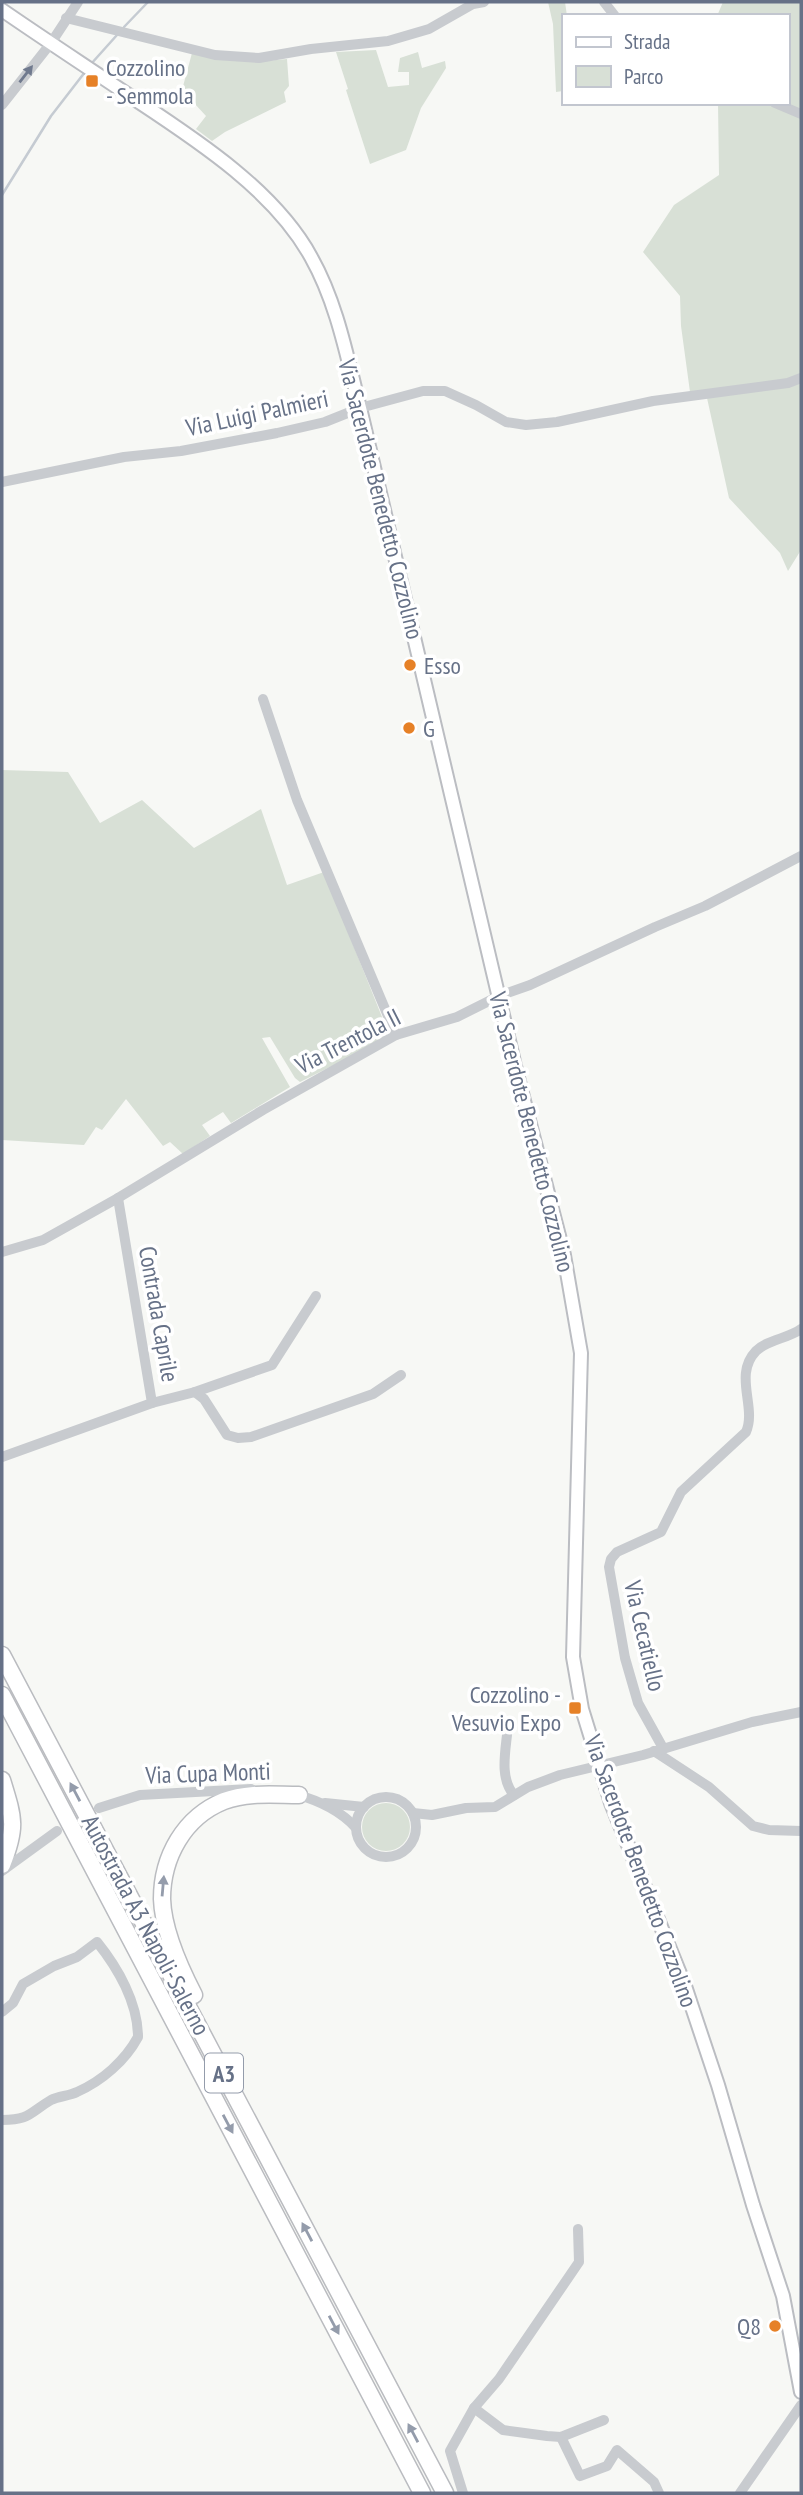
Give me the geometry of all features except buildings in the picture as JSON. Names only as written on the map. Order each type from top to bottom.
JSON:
[{"type":"highway","name":"Autostrada A3 Napoli-Salerno","points":[[2,1654],[445,2493]]},
{"type":"highway","name":"Autostrada A3 Napoli-Salerno","points":[[2,1695],[422,2493]]},
{"type":"highway","points":[[2,1780],[13,1831],[2,1865]]},
{"type":"highway","points":[[243,2110],[228,2063],[188,1983],[169,1933],[162,1901],[164,1874],[172,1849],[185,1829],[203,1813],[225,1801],[250,1795],[299,1795]]},
{"type":"main road","name":"Via Sacerdote Benedetto Cozzolino","points":[[2,10],[186,133],[232,168],[281,215],[311,256],[333,307],[360,408],[499,996],[564,1255],[581,1353],[573,1657],[582,1709],[611,1802],[685,1986],[718,2085],[783,2296],[801,2392]]},
{"type":"street","points":[[2,105],[51,43],[78,2]]},
{"type":"street","points":[[66,19],[215,55],[259,58],[310,49],[387,41],[429,29],[472,4],[484,2]]},
{"type":"street","points":[[780,105],[801,114]]},
{"type":"street","name":"Via Luigi Palmieri","points":[[2,482],[115,459],[181,451],[277,433],[423,391],[445,391],[514,425],[546,424],[653,401],[789,383],[801,378]]},
{"type":"street","points":[[263,699],[297,800],[396,1035]]},
{"type":"street","name":"Via Trentola II","points":[[2,1252],[43,1240],[396,1035],[457,1017],[499,996],[530,985],[655,926],[705,906],[801,856]]},
{"type":"street","name":"Contrada Caprile","points":[[2,1457],[152,1403],[118,1198]]},
{"type":"street","points":[[152,1403],[195,1392],[272,1365],[316,1296]]},
{"type":"street","name":"Via Cecatiello","points":[[659,1750],[638,1703],[625,1658],[609,1567],[611,1559],[617,1552],[661,1532],[681,1492],[746,1432],[749,1424],[746,1368],[757,1350],[801,1329]]},
{"type":"street","points":[[195,1392],[204,1399],[227,1435],[251,1437],[373,1394],[401,1375]]},
{"type":"street","points":[[413,1813],[432,1815],[466,1808],[495,1807],[514,1795],[561,1774],[801,1712]]},
{"type":"street","points":[[508,1735],[505,1776],[514,1795]]},
{"type":"street","points":[[659,1750],[709,1787],[753,1826],[769,1830],[801,1831]]},
{"type":"street","name":"Via Cupa Monti","points":[[99,1808],[114,1801],[140,1795],[273,1788],[319,1802],[364,1807]]},
{"type":"street","points":[[396,1798],[406,1804],[413,1813],[416,1829],[413,1840],[397,1855],[386,1857],[375,1854],[365,1848],[359,1839],[356,1828],[358,1817],[364,1807],[373,1800],[396,1798]]},
{"type":"street","name":"Via Cupa Monti","points":[[319,1802],[349,1820],[356,1828]]},
{"type":"street","points":[[416,1829],[432,1815]]},
{"type":"street","points":[[2,1871],[57,1831]]},
{"type":"street","points":[[2,2012],[17,1998],[23,1984],[54,1966],[77,1958],[97,1942],[128,1994],[134,2009],[138,2037],[125,2055],[96,2082],[63,2098],[54,2099],[30,2116],[20,2120],[2,2120]]},
{"type":"street","points":[[463,2493],[450,2451],[474,2407],[499,2379],[579,2262],[578,2229]]},
{"type":"street","points":[[740,2493],[801,2405]]},
{"type":"street","points":[[474,2407],[503,2430],[561,2437],[604,2420]]},
{"type":"street","points":[[561,2437],[580,2476],[607,2466],[617,2450],[654,2482],[659,2493]]},
{"type":"green space","points":[[548,2],[565,2],[567,14],[562,14],[562,91],[556,92],[553,24]]},
{"type":"green space","points":[[723,2],[801,2],[801,550],[788,571],[780,553],[729,498],[707,398],[690,392],[681,326],[680,296],[643,252],[674,205],[719,175],[718,105],[789,105],[789,14],[718,14]]},
{"type":"green space","points":[[376,50],[388,87],[409,85],[409,72],[398,72],[400,58],[418,52],[422,68],[445,61],[446,68],[421,108],[406,150],[370,164],[336,52]]},
{"type":"green space","points":[[192,53],[253,62],[287,59],[289,86],[284,92],[286,102],[212,141],[196,129],[206,116],[182,90]]},
{"type":"green space","points":[[2,770],[68,772],[100,823],[142,800],[194,848],[261,809],[287,885],[324,872],[390,1037],[300,1082],[270,1037],[262,1038],[290,1087],[231,1123],[223,1112],[202,1125],[210,1136],[183,1154],[170,1142],[163,1146],[126,1099],[102,1130],[96,1127],[84,1145],[2,1140]]},
{"type":"green space","points":[[386,1803],[403,1810],[410,1827],[403,1844],[386,1851],[369,1844],[362,1827],[369,1810]]},
{"type":"waterway","points":[[124,27],[148,2]]},
{"type":"waterway","points":[[91,64],[117,35]]},
{"type":"waterway","points":[[2,195],[51,116],[85,72]]},
{"type":"place","name":"Cozzolino - Semmola","points":[[92,81]]},
{"type":"place","name":"Esso","points":[[410,665]]},
{"type":"place","name":"G","points":[[409,728]]},
{"type":"place","name":"Cozzolino - Vesuvio Expo","points":[[575,1708]]},
{"type":"place","name":"Q8","points":[[775,2326]]}]
